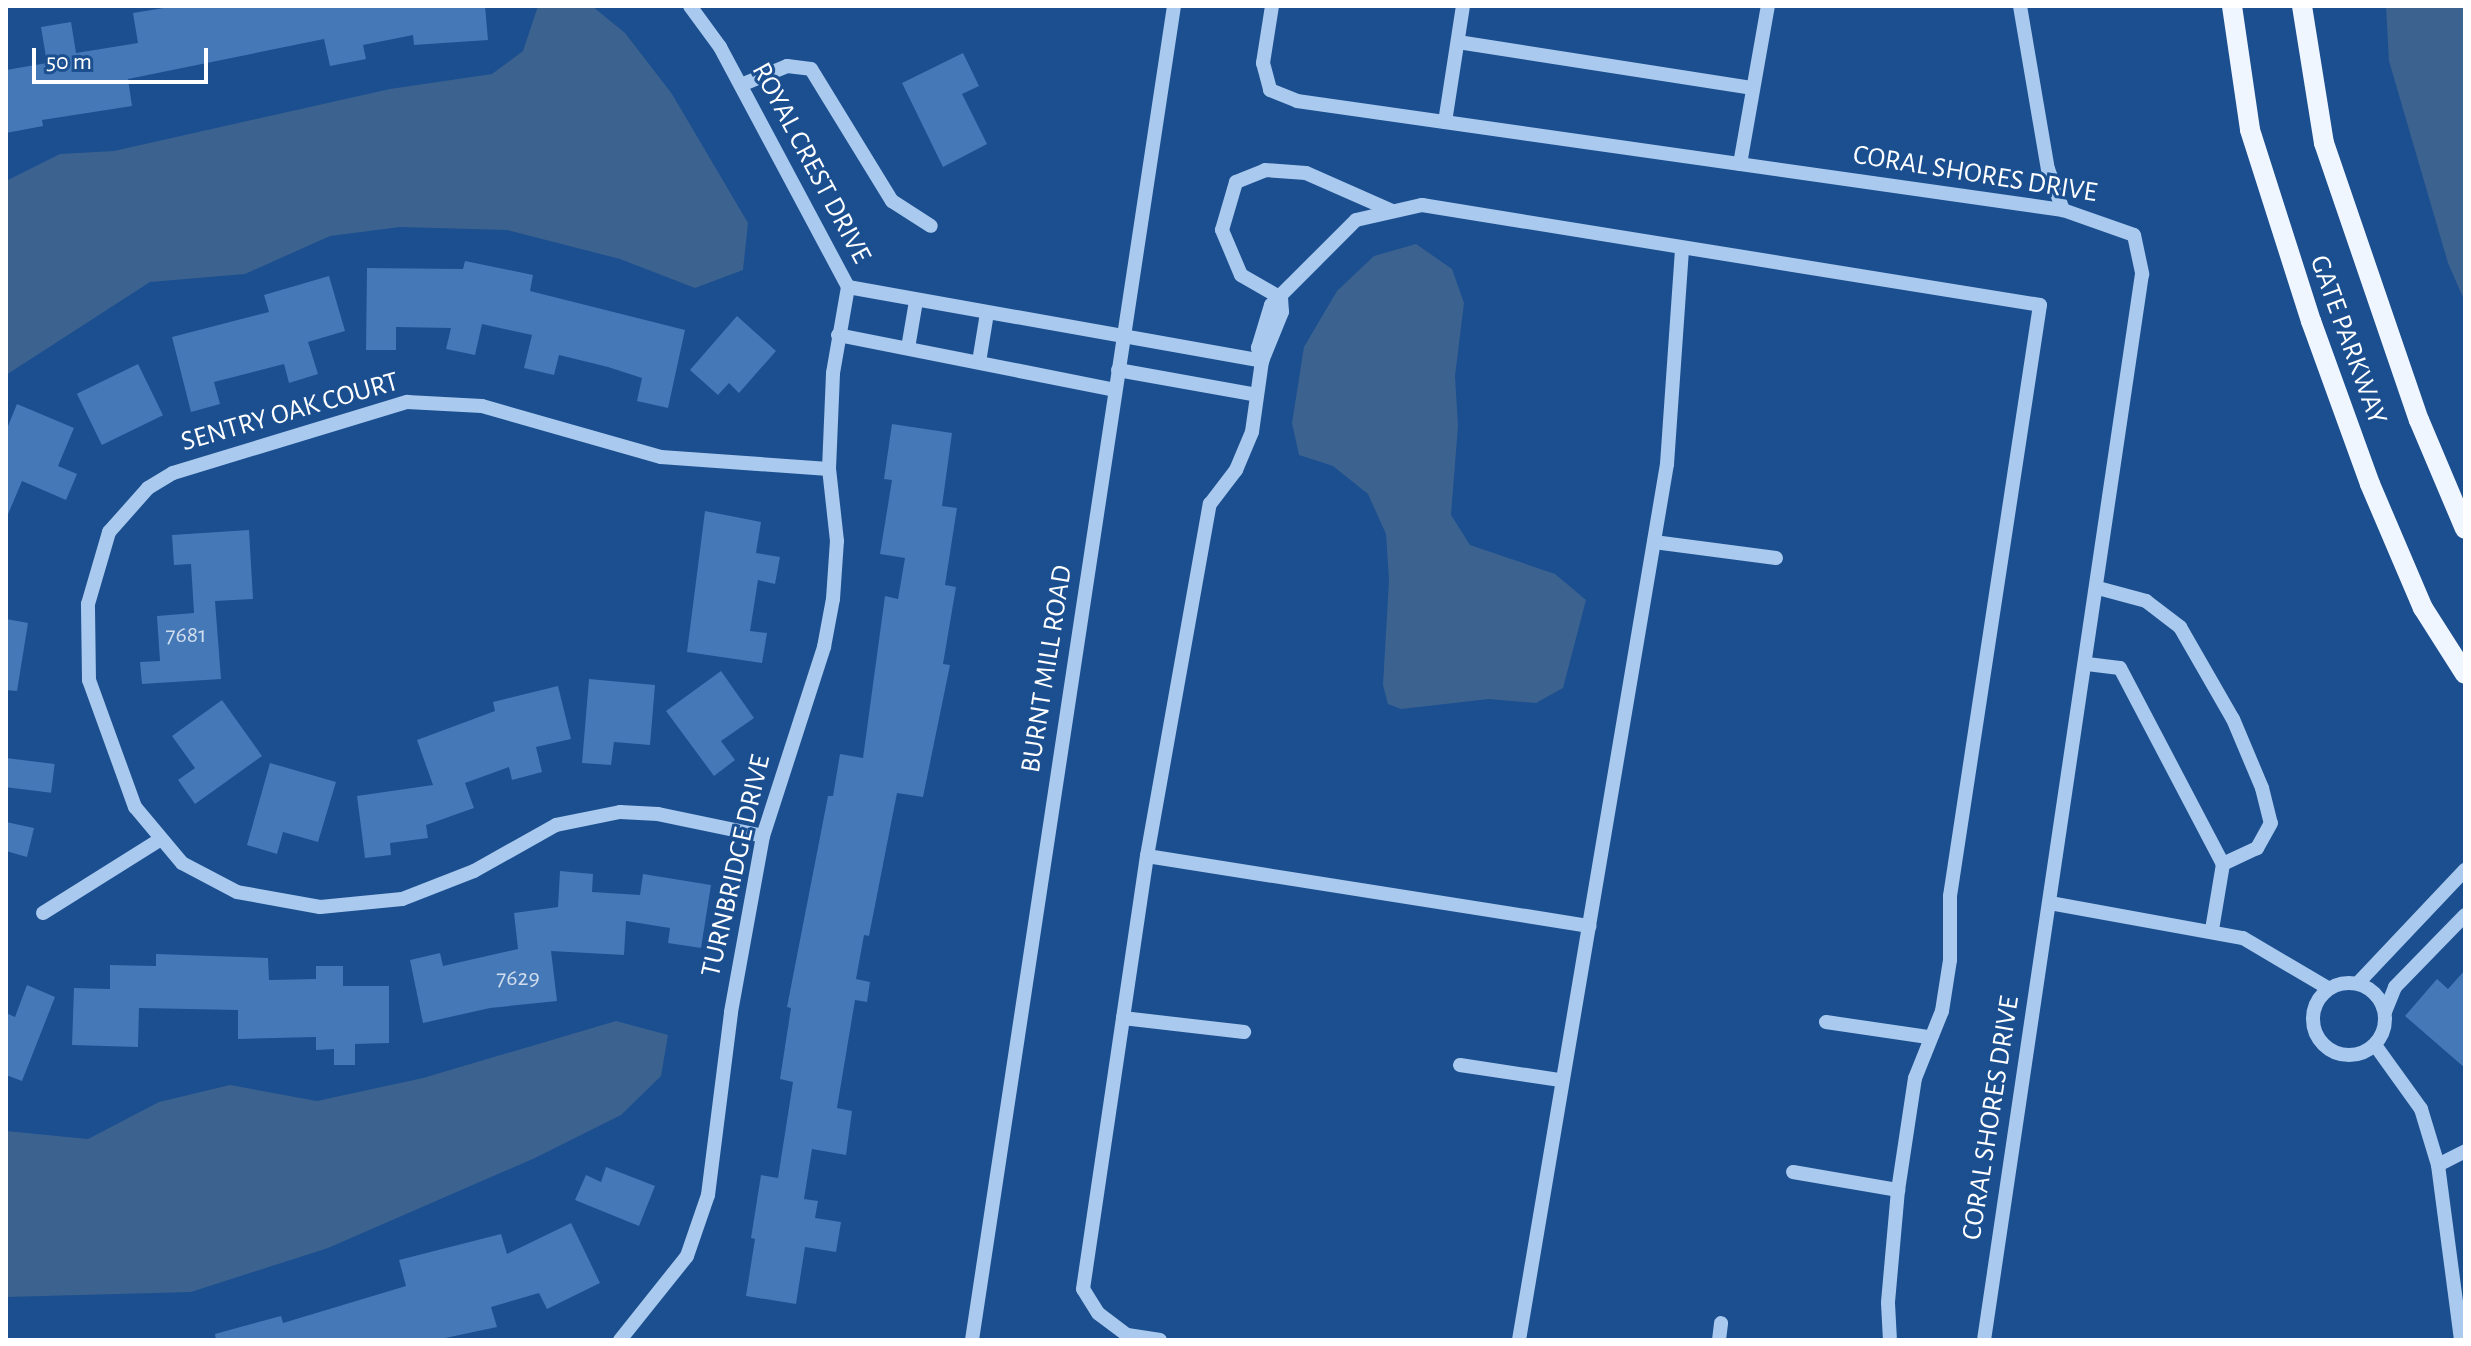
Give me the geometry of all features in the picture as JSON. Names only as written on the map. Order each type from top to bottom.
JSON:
[{"type":"main road","name":"GATE PARKWAY","points":[[2232,6],[2250,130],[2311,321],[2370,484],[2423,608],[2465,674]]},
{"type":"main road","name":"GATE PARKWAY","points":[[2302,6],[2324,143],[2419,420],[2465,529]]},
{"type":"street","name":"ROYAL CREST DRIVE","points":[[690,6],[741,85],[848,287],[1262,361]]},
{"type":"street","name":"BURNT MILL ROAD","points":[[972,1340],[1174,6]]},
{"type":"street","name":"CORAL SHORES DRIVE","points":[[1272,6],[1263,63],[1270,90],[1297,101],[2063,210],[2134,235],[2142,274],[2087,664],[1984,1340]]},
{"type":"street","points":[[1445,122],[1463,6]]},
{"type":"street","points":[[1740,164],[1751,88],[1768,6]]},
{"type":"street","points":[[2020,6],[2048,169],[2063,210]]},
{"type":"street","points":[[1458,42],[1751,88]]},
{"type":"street","points":[[741,85],[787,66],[811,69],[892,201],[931,226]]},
{"type":"street","points":[[1281,298],[1241,275],[1222,230],[1236,182],[1265,170],[1306,173],[1392,211]]},
{"type":"street","points":[[1160,1340],[1127,1335],[1098,1313],[1083,1289],[1147,856],[1210,504],[1236,470],[1252,432],[1262,361],[1261,335],[1271,305],[1356,220],[1422,205],[2040,305],[1950,896],[1950,960],[1942,1011],[1928,1037],[1915,1078],[1898,1190],[1888,1303],[1890,1340]]},
{"type":"street","points":[[1519,1340],[1559,1080],[1590,926],[1667,464],[1682,249]]},
{"type":"street","name":"TURNBRIDGE DRIVE","points":[[620,1340],[667,1287],[699,1228],[763,836],[824,647],[833,599],[837,541],[829,469],[838,335],[848,287]]},
{"type":"street","points":[[908,348],[916,301]]},
{"type":"street","points":[[979,362],[987,313]]},
{"type":"street","points":[[838,335],[1115,390]]},
{"type":"street","points":[[1118,370],[1257,395]]},
{"type":"street","name":"SENTRY OAK COURT","points":[[763,836],[658,814],[585,817],[525,840],[441,887],[402,899],[320,907],[279,902],[210,881],[158,841],[135,807],[99,720],[86,644],[96,563],[109,532],[137,498],[173,473],[373,409],[447,401],[482,406],[661,457],[829,469]]},
{"type":"street","points":[[1654,542],[1776,558]]},
{"type":"street","points":[[2098,588],[2146,601],[2180,627],[2233,719],[2271,823],[2257,848],[2223,864]]},
{"type":"street","points":[[2087,664],[2120,668],[2223,864],[2212,930]]},
{"type":"street","points":[[43,913],[158,841]]},
{"type":"street","points":[[1147,856],[1590,926]]},
{"type":"street","points":[[2050,903],[2243,938],[2328,988],[2358,983],[2465,870]]},
{"type":"street","points":[[2375,1045],[2395,987],[2465,915]]},
{"type":"street","points":[[2358,983],[2376,994],[2385,1012]]},
{"type":"street","points":[[2328,988],[2314,1008],[2312,1020],[2321,1042],[2341,1055],[2375,1045]]},
{"type":"street","points":[[1123,1018],[1244,1032]]},
{"type":"street","points":[[1826,1022],[1928,1037]]},
{"type":"street","points":[[2375,1045],[2421,1109],[2438,1165],[2461,1340]]},
{"type":"street","points":[[1460,1065],[1559,1080]]},
{"type":"street","points":[[2438,1165],[2465,1151]]},
{"type":"street","points":[[1793,1172],[1898,1190]]},
{"type":"street","points":[[1719,1340],[1721,1323]]},
{"type":"water","points":[[538,6],[592,6],[625,33],[672,94],[748,223],[743,270],[695,288],[620,259],[507,230],[400,227],[330,236],[245,274],[150,282],[6,375],[6,181],[60,154],[114,151],[390,89],[492,74],[523,51]]},
{"type":"water","points":[[2386,6],[2465,6],[2465,302],[2448,263],[2389,61]]},
{"type":"water","points":[[1416,244],[1452,269],[1464,303],[1455,376],[1458,426],[1451,515],[1470,545],[1555,574],[1586,600],[1563,688],[1536,703],[1489,699],[1401,709],[1388,704],[1383,685],[1389,580],[1386,534],[1368,494],[1333,466],[1299,455],[1292,423],[1304,347],[1337,291],[1374,256]]},
{"type":"water","points":[[616,1021],[668,1035],[661,1076],[621,1115],[535,1158],[328,1248],[191,1292],[6,1297],[6,1131],[88,1139],[159,1102],[230,1085],[317,1101],[423,1078]]},
{"type":"building","points":[[176,6],[485,6],[488,40],[414,45],[413,35],[363,45],[366,59],[330,66],[324,39],[128,79],[132,106],[42,120],[43,126],[6,133],[6,70],[47,63],[41,27],[71,22],[76,53],[138,43],[133,13]]},
{"type":"building","points":[[963,53],[979,86],[962,94],[987,144],[943,167],[902,83]]},
{"type":"building","points":[[465,261],[533,275],[530,291],[685,330],[668,408],[637,401],[642,378],[608,367],[559,355],[554,375],[524,368],[532,335],[482,324],[475,355],[446,349],[451,328],[396,327],[396,350],[366,350],[367,268],[463,269]]},
{"type":"building","points":[[329,276],[345,331],[308,342],[318,374],[289,383],[284,364],[214,382],[220,404],[191,412],[172,337],[269,312],[264,295]]},
{"type":"building","points":[[737,316],[776,351],[739,393],[729,383],[718,395],[690,370]]},
{"type":"building","points":[[138,364],[163,415],[102,445],[77,394]]},
{"type":"building","points":[[17,404],[74,428],[58,466],[77,474],[66,500],[22,481],[6,519],[6,431]]},
{"type":"building","points":[[892,424],[952,433],[942,506],[957,508],[945,585],[956,587],[943,664],[950,665],[923,797],[897,793],[869,936],[864,935],[856,979],[870,982],[867,1002],[855,1000],[837,1108],[852,1111],[846,1155],[812,1149],[804,1199],[818,1201],[815,1218],[841,1222],[836,1252],[805,1247],[796,1304],[746,1296],[755,1239],[751,1238],[761,1175],[778,1178],[793,1082],[780,1079],[791,1008],[787,1007],[828,796],[833,796],[840,754],[863,758],[885,596],[898,599],[905,558],[880,554],[892,480],[884,479]]},
{"type":"building","points":[[705,511],[761,522],[756,553],[780,557],[775,584],[758,580],[750,631],[767,633],[762,663],[687,652]]},
{"type":"building","points":[[249,530],[253,599],[215,601],[221,679],[142,684],[140,662],[160,661],[157,616],[194,613],[191,564],[174,565],[172,535]]},
{"type":"building","points":[[6,619],[28,623],[17,691],[6,690]]},
{"type":"building","points":[[721,671],[754,718],[721,741],[735,760],[714,776],[666,711]]},
{"type":"building","points":[[589,679],[655,685],[650,745],[614,742],[611,765],[582,763]]},
{"type":"building","points":[[558,686],[571,739],[536,747],[542,772],[512,780],[509,767],[465,783],[474,808],[426,825],[428,838],[390,843],[391,855],[365,858],[357,796],[433,785],[417,740],[495,711],[493,702]]},
{"type":"building","points":[[222,700],[262,756],[195,804],[178,780],[195,768],[172,736]]},
{"type":"building","points":[[6,758],[55,764],[51,793],[6,787]]},
{"type":"building","points":[[270,763],[336,782],[318,842],[283,832],[277,854],[247,845]]},
{"type":"building","points":[[6,822],[34,828],[27,857],[6,851]]},
{"type":"building","points":[[560,871],[593,874],[592,892],[640,895],[643,874],[711,885],[701,948],[668,943],[670,928],[626,921],[624,955],[551,951],[557,1001],[490,1008],[423,1023],[410,960],[440,953],[443,966],[518,949],[514,913],[558,907]]},
{"type":"building","points":[[156,954],[268,958],[269,980],[316,979],[316,966],[343,966],[343,986],[389,986],[389,1043],[355,1044],[355,1065],[334,1065],[334,1049],[316,1050],[316,1037],[238,1039],[238,1010],[139,1008],[138,1047],[72,1045],[74,988],[110,989],[110,965],[156,966]]},
{"type":"building","points":[[2465,970],[2465,1068],[2405,1016],[2437,979],[2448,989]]},
{"type":"building","points":[[27,985],[55,997],[22,1081],[6,1075],[6,1013],[15,1017]]},
{"type":"building","points":[[606,1167],[655,1186],[639,1226],[575,1200],[586,1175],[601,1182]]},
{"type":"building","points":[[571,1223],[600,1283],[547,1309],[539,1293],[491,1307],[497,1327],[436,1340],[216,1340],[215,1334],[281,1316],[283,1323],[406,1286],[399,1260],[501,1234],[507,1254]]}]
